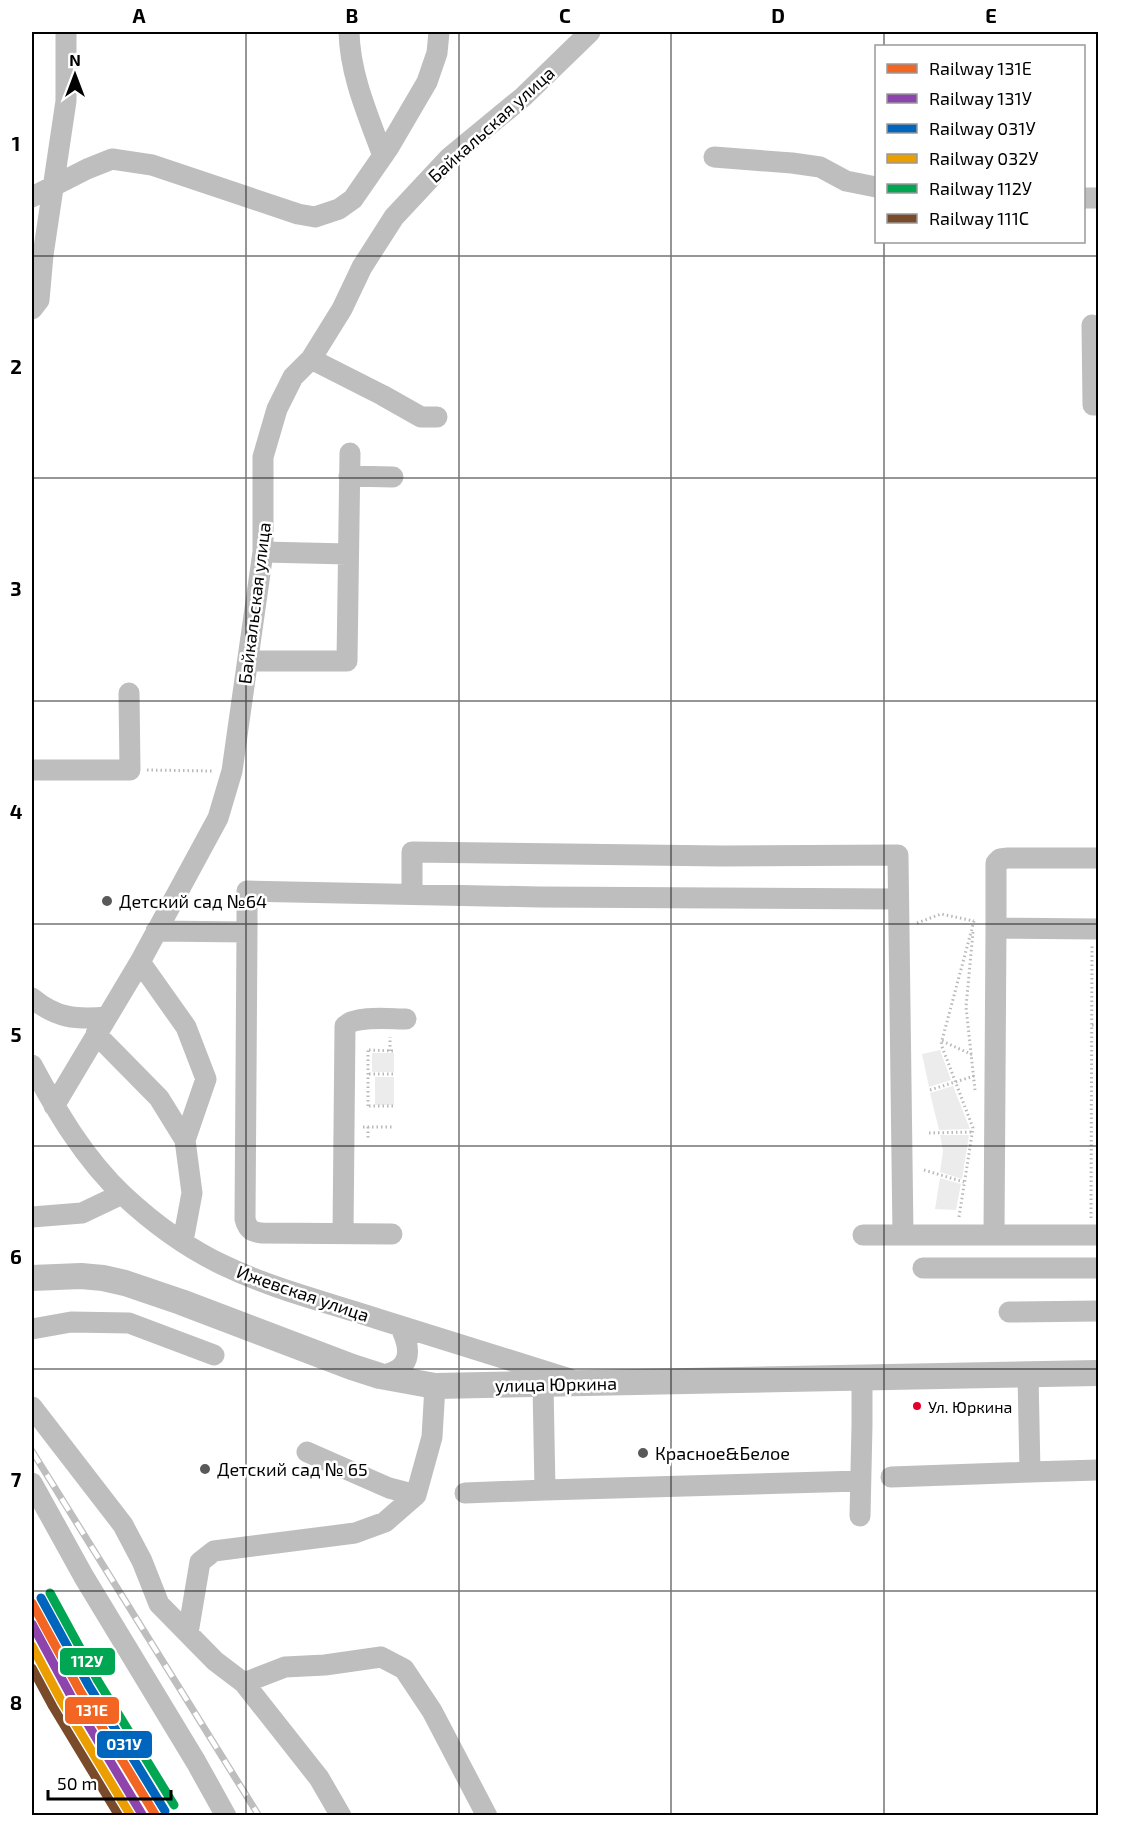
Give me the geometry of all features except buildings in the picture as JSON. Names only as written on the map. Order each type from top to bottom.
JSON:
[{"type":"main road","name":"улица Юркина","points":[[32,1278],[81,1276],[125,1283],[352,1367],[380,1376],[435,1386],[1098,1373]]},
{"type":"street","points":[[32,309],[39,300],[53,186],[62,136],[66,101],[66,32]]},
{"type":"street","points":[[349,32],[349,50],[360,95],[383,156]]},
{"type":"street","points":[[32,197],[112,159],[152,165],[298,214],[315,217],[339,209],[353,199],[383,156],[427,82],[437,53],[439,32]]},
{"type":"street","name":"Байкальская улица","points":[[54,1106],[140,962],[218,818],[232,771],[248,661],[263,552],[263,457],[277,409],[293,377],[311,359],[342,309],[362,267],[394,217],[450,157],[523,97],[583,36]]},
{"type":"street","points":[[714,157],[820,167],[846,181],[875,188]]},
{"type":"street","points":[[1092,325],[1093,405],[1098,405]]},
{"type":"street","points":[[311,359],[421,417],[437,417]]},
{"type":"street","points":[[248,661],[347,661],[350,453]]},
{"type":"street","points":[[349,476],[393,477]]},
{"type":"street","points":[[263,552],[348,554]]},
{"type":"street","points":[[32,770],[130,770],[129,693]]},
{"type":"street","points":[[412,894],[412,852],[722,856],[898,855],[903,1235]]},
{"type":"street","points":[[994,1235],[996,863],[1000,859],[1098,858]]},
{"type":"street","points":[[392,1234],[262,1233],[253,1232],[247,1227],[245,1219],[247,891],[539,897],[898,899]]},
{"type":"street","points":[[996,928],[1095,929]]},
{"type":"street","points":[[156,931],[247,932]]},
{"type":"street","points":[[140,962],[186,1027],[206,1079],[185,1140]]},
{"type":"street","points":[[32,998],[51,1011],[102,1025],[159,1098],[185,1140],[192,1192],[183,1241]]},
{"type":"street","points":[[342,1234],[345,1026],[350,1021],[360,1019],[406,1019]]},
{"type":"street","name":"Ижевская улица","points":[[32,1065],[54,1106],[82,1149],[122,1194],[150,1219],[222,1264],[271,1285],[585,1384]]},
{"type":"street","points":[[32,1217],[82,1213],[122,1194]]},
{"type":"street","points":[[863,1235],[1094,1235]]},
{"type":"street","points":[[951,1268],[955,1235]]},
{"type":"street","points":[[923,1268],[1098,1268]]},
{"type":"street","points":[[1010,1312],[1098,1311]]},
{"type":"street","points":[[32,1329],[70,1322],[129,1323],[214,1355]]},
{"type":"street","points":[[380,1376],[392,1374],[404,1365],[408,1352],[407,1340],[400,1326]]},
{"type":"street","points":[[1028,1375],[1030,1472]]},
{"type":"street","points":[[860,1516],[862,1379]]},
{"type":"street","points":[[543,1384],[545,1490]]},
{"type":"street","points":[[188,1633],[200,1562],[214,1551],[355,1533],[386,1522],[416,1495],[432,1437],[435,1386]]},
{"type":"street","points":[[32,1407],[123,1525],[142,1561],[159,1604],[215,1661],[244,1683],[319,1778],[341,1815]]},
{"type":"street","points":[[307,1452],[389,1488],[416,1495]]},
{"type":"street","points":[[891,1477],[1098,1470]]},
{"type":"street","points":[[465,1493],[860,1481]]},
{"type":"street","points":[[32,1483],[84,1577],[226,1815]]},
{"type":"street","points":[[244,1683],[285,1667],[325,1665],[381,1657],[404,1669],[432,1711],[487,1815]]},
{"type":"path","points":[[130,770],[232,771]]},
{"type":"path","points":[[916,924],[941,914],[974,921]]},
{"type":"path","points":[[955,1235],[973,1128],[941,1044],[974,921]]},
{"type":"path","points":[[974,921],[966,1007],[975,1096]]},
{"type":"path","points":[[1094,1235],[1091,1049],[1095,929]]},
{"type":"path","points":[[1092,1025],[1098,1025]]},
{"type":"path","points":[[942,1041],[995,1065]]},
{"type":"path","points":[[1091,1049],[1098,1050]]},
{"type":"path","points":[[343,1050],[393,1050]]},
{"type":"path","points":[[368,1050],[368,1106]]},
{"type":"path","points":[[343,1074],[393,1074]]},
{"type":"path","points":[[1091,1074],[1098,1074]]},
{"type":"path","points":[[930,1090],[974,1076]]},
{"type":"path","points":[[343,1116],[368,1106],[393,1106]]},
{"type":"path","points":[[1091,1109],[1098,1109]]},
{"type":"path","points":[[929,1133],[972,1132],[995,1115]]},
{"type":"path","points":[[343,1116],[368,1127],[392,1127]]},
{"type":"path","points":[[368,1127],[368,1140]]},
{"type":"path","points":[[1091,1137],[1098,1137]]},
{"type":"path","points":[[924,1170],[964,1182]]},
{"type":"shaded area","points":[[940,1050],[951,1080],[929,1087],[922,1054]]},
{"type":"shaded area","points":[[372,1053],[394,1053],[394,1072],[372,1072]]},
{"type":"shaded area","points":[[375,1077],[394,1077],[394,1105],[375,1105]]},
{"type":"shaded area","points":[[953,1086],[970,1129],[939,1130],[930,1093]]},
{"type":"shaded area","points":[[940,1135],[969,1135],[962,1179],[940,1172],[943,1151]]},
{"type":"shaded area","points":[[940,1178],[961,1184],[956,1210],[935,1209]]},
{"type":"railway","points":[[32,1451],[259,1816]]},
{"type":"rail line","name":"112У","points":[[50,1593],[98,1681],[174,1805]]},
{"type":"rail line","name":"031У","points":[[41,1598],[89,1686],[165,1811]]},
{"type":"rail line","name":"131Е","points":[[32,1603],[80,1691],[156,1816]]},
{"type":"rail line","name":"131У","points":[[32,1624],[71,1696],[143,1816]]},
{"type":"rail line","name":"032У","points":[[32,1646],[62,1702],[131,1816]]},
{"type":"rail line","name":"111С","points":[[32,1668],[119,1816]]},
{"type":"place","name":"Детский сад №64","points":[[107,901]]},
{"type":"place","name":"Ул. Юркина","points":[[917,1406]]},
{"type":"place","name":"Красное&Белое","points":[[643,1453]]},
{"type":"place","name":"Детский сад № 65","points":[[205,1469]]}]
